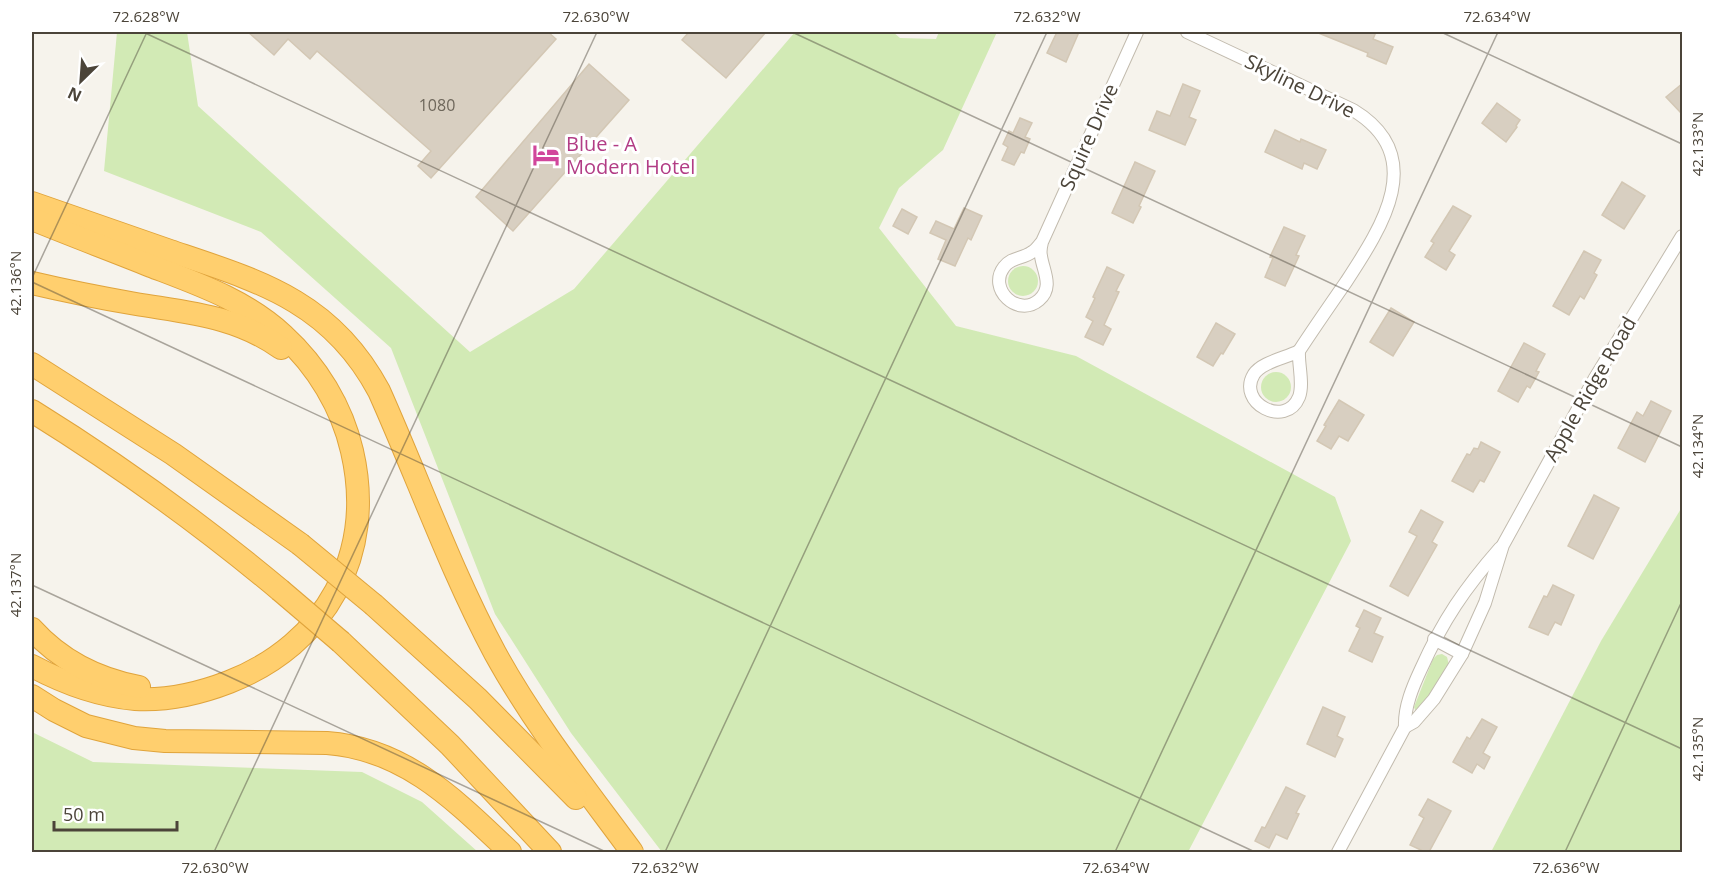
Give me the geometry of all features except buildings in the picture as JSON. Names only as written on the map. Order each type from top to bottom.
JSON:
[{"type":"highway","points":[[32,203],[270,287],[312,311],[335,331],[354,352],[379,391],[462,588],[497,656],[548,738],[632,852]]},
{"type":"highway","points":[[32,219],[215,291],[260,316],[285,337],[310,364],[328,392],[346,431],[357,476],[358,508],[354,541],[344,574],[321,616],[296,643],[264,666],[226,683],[177,698],[135,699],[77,687],[32,666]]},
{"type":"highway","points":[[32,283],[223,319],[250,329],[278,346],[304,367],[326,393],[346,431]]},
{"type":"highway","points":[[32,364],[173,454],[300,544],[374,605],[522,741],[625,852]]},
{"type":"highway","points":[[32,411],[155,492],[280,590],[340,642],[450,745],[550,852]]},
{"type":"highway","points":[[32,629],[50,647],[73,663],[95,674],[122,683],[164,690],[201,688],[226,683]]},
{"type":"highway","points":[[32,696],[86,726],[134,738],[165,741],[320,742],[351,745],[375,752],[405,765],[432,783],[510,852]]},
{"type":"street","name":"Squire Drive","points":[[1042,242],[1137,32]]},
{"type":"street","name":"Skyline Drive","points":[[1187,32],[1362,115],[1382,135],[1393,159],[1392,189],[1379,230],[1299,351]]},
{"type":"street","name":"Apple Ridge Road","points":[[1338,852],[1406,727],[1414,722],[1434,699],[1462,654],[1485,603],[1503,545],[1595,378],[1683,236]]},
{"type":"street","points":[[1042,242],[1041,255],[1047,278],[1044,293],[1032,304],[1016,304],[1003,295],[999,280],[1000,273],[1010,261],[1031,253],[1042,242]]},
{"type":"street","points":[[1299,351],[1301,389],[1299,397],[1294,404],[1279,412],[1263,409],[1257,404],[1251,388],[1255,373],[1267,363],[1299,351]]},
{"type":"street","name":"Apple Ridge Road","points":[[1406,727],[1405,719],[1414,684],[1434,639],[1469,584],[1503,545]]},
{"type":"street","points":[[1434,639],[1462,654]]},
{"type":"green space","points":[[117,32],[187,32],[198,106],[470,352],[574,289],[795,32],[893,32],[900,38],[936,39],[939,32],[997,32],[943,150],[899,188],[879,228],[956,326],[1076,356],[1335,497],[1351,541],[1188,852],[662,852],[571,733],[495,614],[391,348],[261,232],[104,171]]},
{"type":"green space","points":[[1023,266],[1034,270],[1038,281],[1034,292],[1023,296],[1012,292],[1008,281],[1012,270]]},
{"type":"green space","points":[[1276,372],[1287,376],[1291,387],[1287,398],[1276,402],[1265,398],[1261,387],[1265,376]]},
{"type":"green space","points":[[1682,507],[1682,852],[1491,852],[1601,641]]},
{"type":"green space","points":[[1442,654],[1447,657],[1449,665],[1420,710],[1416,712],[1414,707],[1433,659]]},
{"type":"green space","points":[[32,732],[93,762],[362,772],[422,802],[478,852],[32,852]]},
{"type":"place","name":"Blue - A Modern Hotel","points":[[546,155]]}]
